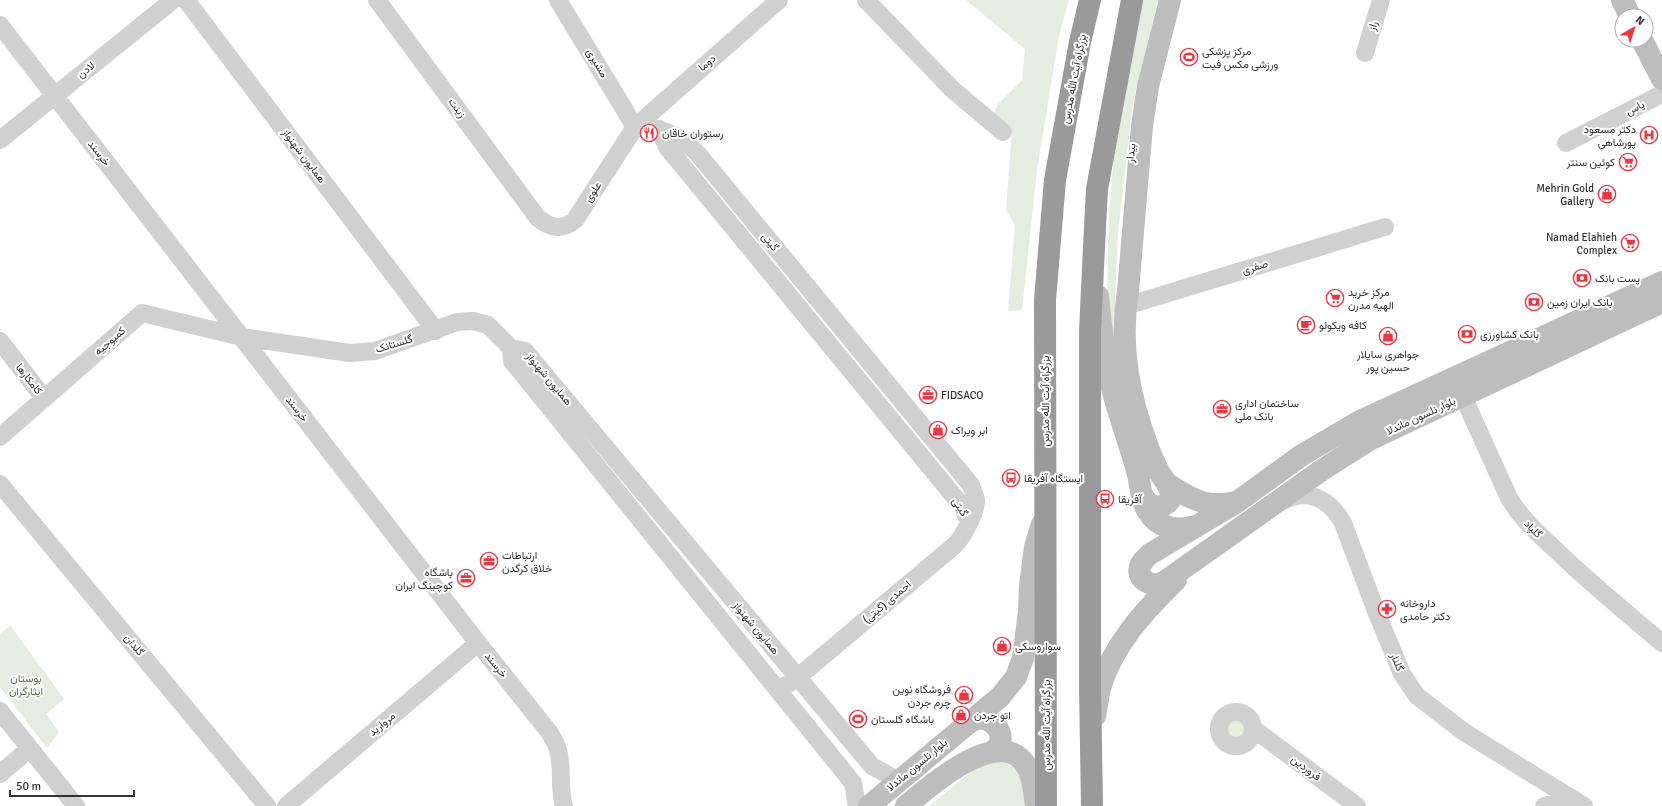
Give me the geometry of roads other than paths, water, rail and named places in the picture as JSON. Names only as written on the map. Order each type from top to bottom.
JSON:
[{"type":"highway","name":"بزرگراه آیت الله مدرس","points":[[1046,806],[1044,513],[1045,300],[1055,180],[1080,42],[1090,0]]},
{"type":"highway","points":[[1092,806],[1090,332],[1094,247],[1097,189],[1132,0]]},
{"type":"main road","name":"بیدار","points":[[1126,306],[1120,293],[1117,269],[1140,83],[1161,0]]},
{"type":"main road","name":"بیدار","points":[[1168,484],[1154,462],[1135,407],[1126,362],[1126,306],[1142,126],[1151,71],[1170,0]]},
{"type":"main road","points":[[1646,48],[1662,79]]},
{"type":"main road","points":[[1094,247],[1100,313],[1109,372],[1122,423],[1139,476],[1142,495],[1147,510],[1166,528],[1178,529],[1196,526]]},
{"type":"main road","name":"بلوار نلسون ماندلا","points":[[1662,282],[1459,387],[1371,439],[1322,470],[1164,582],[1156,585],[1147,583],[1141,575],[1141,563],[1150,554],[1237,502],[1302,455],[1360,421],[1459,387],[1662,302]]},
{"type":"main road","points":[[1142,495],[1148,503],[1158,507],[1165,505],[1171,495],[1168,484]]},
{"type":"main road","points":[[1168,484],[1186,496],[1205,502],[1216,504],[1237,502]]},
{"type":"main road","name":"بلوار نلسون ماندلا","points":[[869,806],[1005,692],[1016,677],[1022,658],[1029,612],[1030,586],[1035,548],[1044,513]]},
{"type":"main road","points":[[1091,737],[1100,690],[1109,666],[1119,647],[1144,613],[1197,559]]},
{"type":"main road","points":[[965,725],[980,719],[985,719],[998,729],[1001,739],[999,745],[992,752]]},
{"type":"main road","points":[[906,806],[944,776],[971,759],[992,752],[1008,752],[1018,757],[1027,766],[1031,776],[1036,806]]},
{"type":"street","name":"لادن","points":[[0,140],[173,0]]},
{"type":"street","name":"همایون شهنواز","points":[[186,0],[436,331]]},
{"type":"street","name":"زینت","points":[[377,0],[536,217]]},
{"type":"street","name":"مشیری","points":[[558,0],[635,127]]},
{"type":"street","name":"دوما","points":[[635,127],[779,0]]},
{"type":"street","points":[[866,0],[954,90],[1003,132]]},
{"type":"street","name":"راز","points":[[1365,53],[1381,0]]},
{"type":"street","name":"خرسند","points":[[0,25],[478,643],[550,733],[557,747],[560,759],[562,799],[564,806]]},
{"type":"street","name":"یاس","points":[[1566,143],[1662,94]]},
{"type":"street","name":"علوی","points":[[536,217],[544,223],[555,227],[569,225],[575,220],[635,127]]},
{"type":"street","name":"گیتی","points":[[635,127],[659,129],[674,134],[682,139],[698,154],[971,485],[976,499],[976,507],[969,522]]},
{"type":"street","name":"صفری","points":[[1126,306],[1385,227]]},
{"type":"street","name":"کمبوجیه","points":[[0,437],[142,313],[242,337]]},
{"type":"street","name":"گلستانک","points":[[242,337],[350,353],[375,351],[436,331],[457,322],[473,322],[488,325],[516,353]]},
{"type":"street","name":"کامکارها","points":[[0,341],[44,398]]},
{"type":"street","name":"همایون شهنواز","points":[[516,353],[798,677],[872,766],[899,781]]},
{"type":"street","name":"همایون شهنواز","points":[[516,353],[853,783],[857,806]]},
{"type":"street","name":"گلپاد","points":[[1459,387],[1509,498],[1516,510],[1526,522],[1571,565],[1662,643]]},
{"type":"street","name":"گلدان","points":[[0,484],[267,806]]},
{"type":"street","name":"گلنار","points":[[1268,509],[1292,496],[1308,494],[1323,501],[1336,512],[1343,523],[1376,611],[1402,674],[1417,696],[1464,732],[1579,802]]},
{"type":"street","name":"احمدی (گیتی)","points":[[798,677],[955,545],[969,522]]},
{"type":"street","name":"مروارید","points":[[286,806],[478,643]]},
{"type":"street","points":[[779,690],[798,677]]},
{"type":"street","points":[[0,711],[76,806]]},
{"type":"street","name":"فروردین","points":[[1254,729],[1357,806]]},
{"type":"street","points":[[0,774],[30,749]]},
{"type":"street","points":[[1544,806],[1579,802]]},
{"type":"place","name":"مرکز پزشکی ورزشی مکس فیت","points":[[1189,57]]},
{"type":"place","name":"رستوران خاقان","points":[[649,133]]},
{"type":"place","name":"دکتر مسعود پورشاهی","points":[[1649,135]]},
{"type":"place","name":"کوئین سنتر","points":[[1628,162]]},
{"type":"place","name":"Mehrin Gold Gallery","points":[[1607,194]]},
{"type":"place","name":"Namad Elahieh Complex","points":[[1630,243]]},
{"type":"place","name":"پست بانک","points":[[1582,278]]},
{"type":"place","name":"مرکز خرید الهیه مدرن","points":[[1335,298]]},
{"type":"place","name":"بانک ایران زمین","points":[[1534,302]]},
{"type":"place","name":"کافه ویکولو","points":[[1306,325]]},
{"type":"place","name":"بانک کشاورزی","points":[[1467,334]]},
{"type":"place","name":"جواهری سایلار حسین پور","points":[[1388,336]]},
{"type":"place","name":"FIDSACO","points":[[928,395]]},
{"type":"place","name":"ساختمان اداری بانک ملی","points":[[1222,409]]},
{"type":"place","name":"ابر ویراک","points":[[938,430]]},
{"type":"place","name":"ایستگاه آفریقا","points":[[1011,478]]},
{"type":"place","name":"آفریقا","points":[[1105,499]]},
{"type":"place","name":"ارتباطات خلاق کرگدن","points":[[489,561]]},
{"type":"place","name":"باشگاه کوچینگ ایران","points":[[466,578]]},
{"type":"place","name":"داروخانه دکتر حامدی","points":[[1387,609]]},
{"type":"place","name":"سواروسکی","points":[[1002,646]]},
{"type":"place","name":"فروشگاه نوین چرم جردن","points":[[964,695]]},
{"type":"place","name":"اتو جردن","points":[[961,715]]},
{"type":"place","name":"باشگاه گلستان","points":[[858,719]]},
{"type":"park label","name":"بوستان ایثارگران","points":[[26,684]]}]
